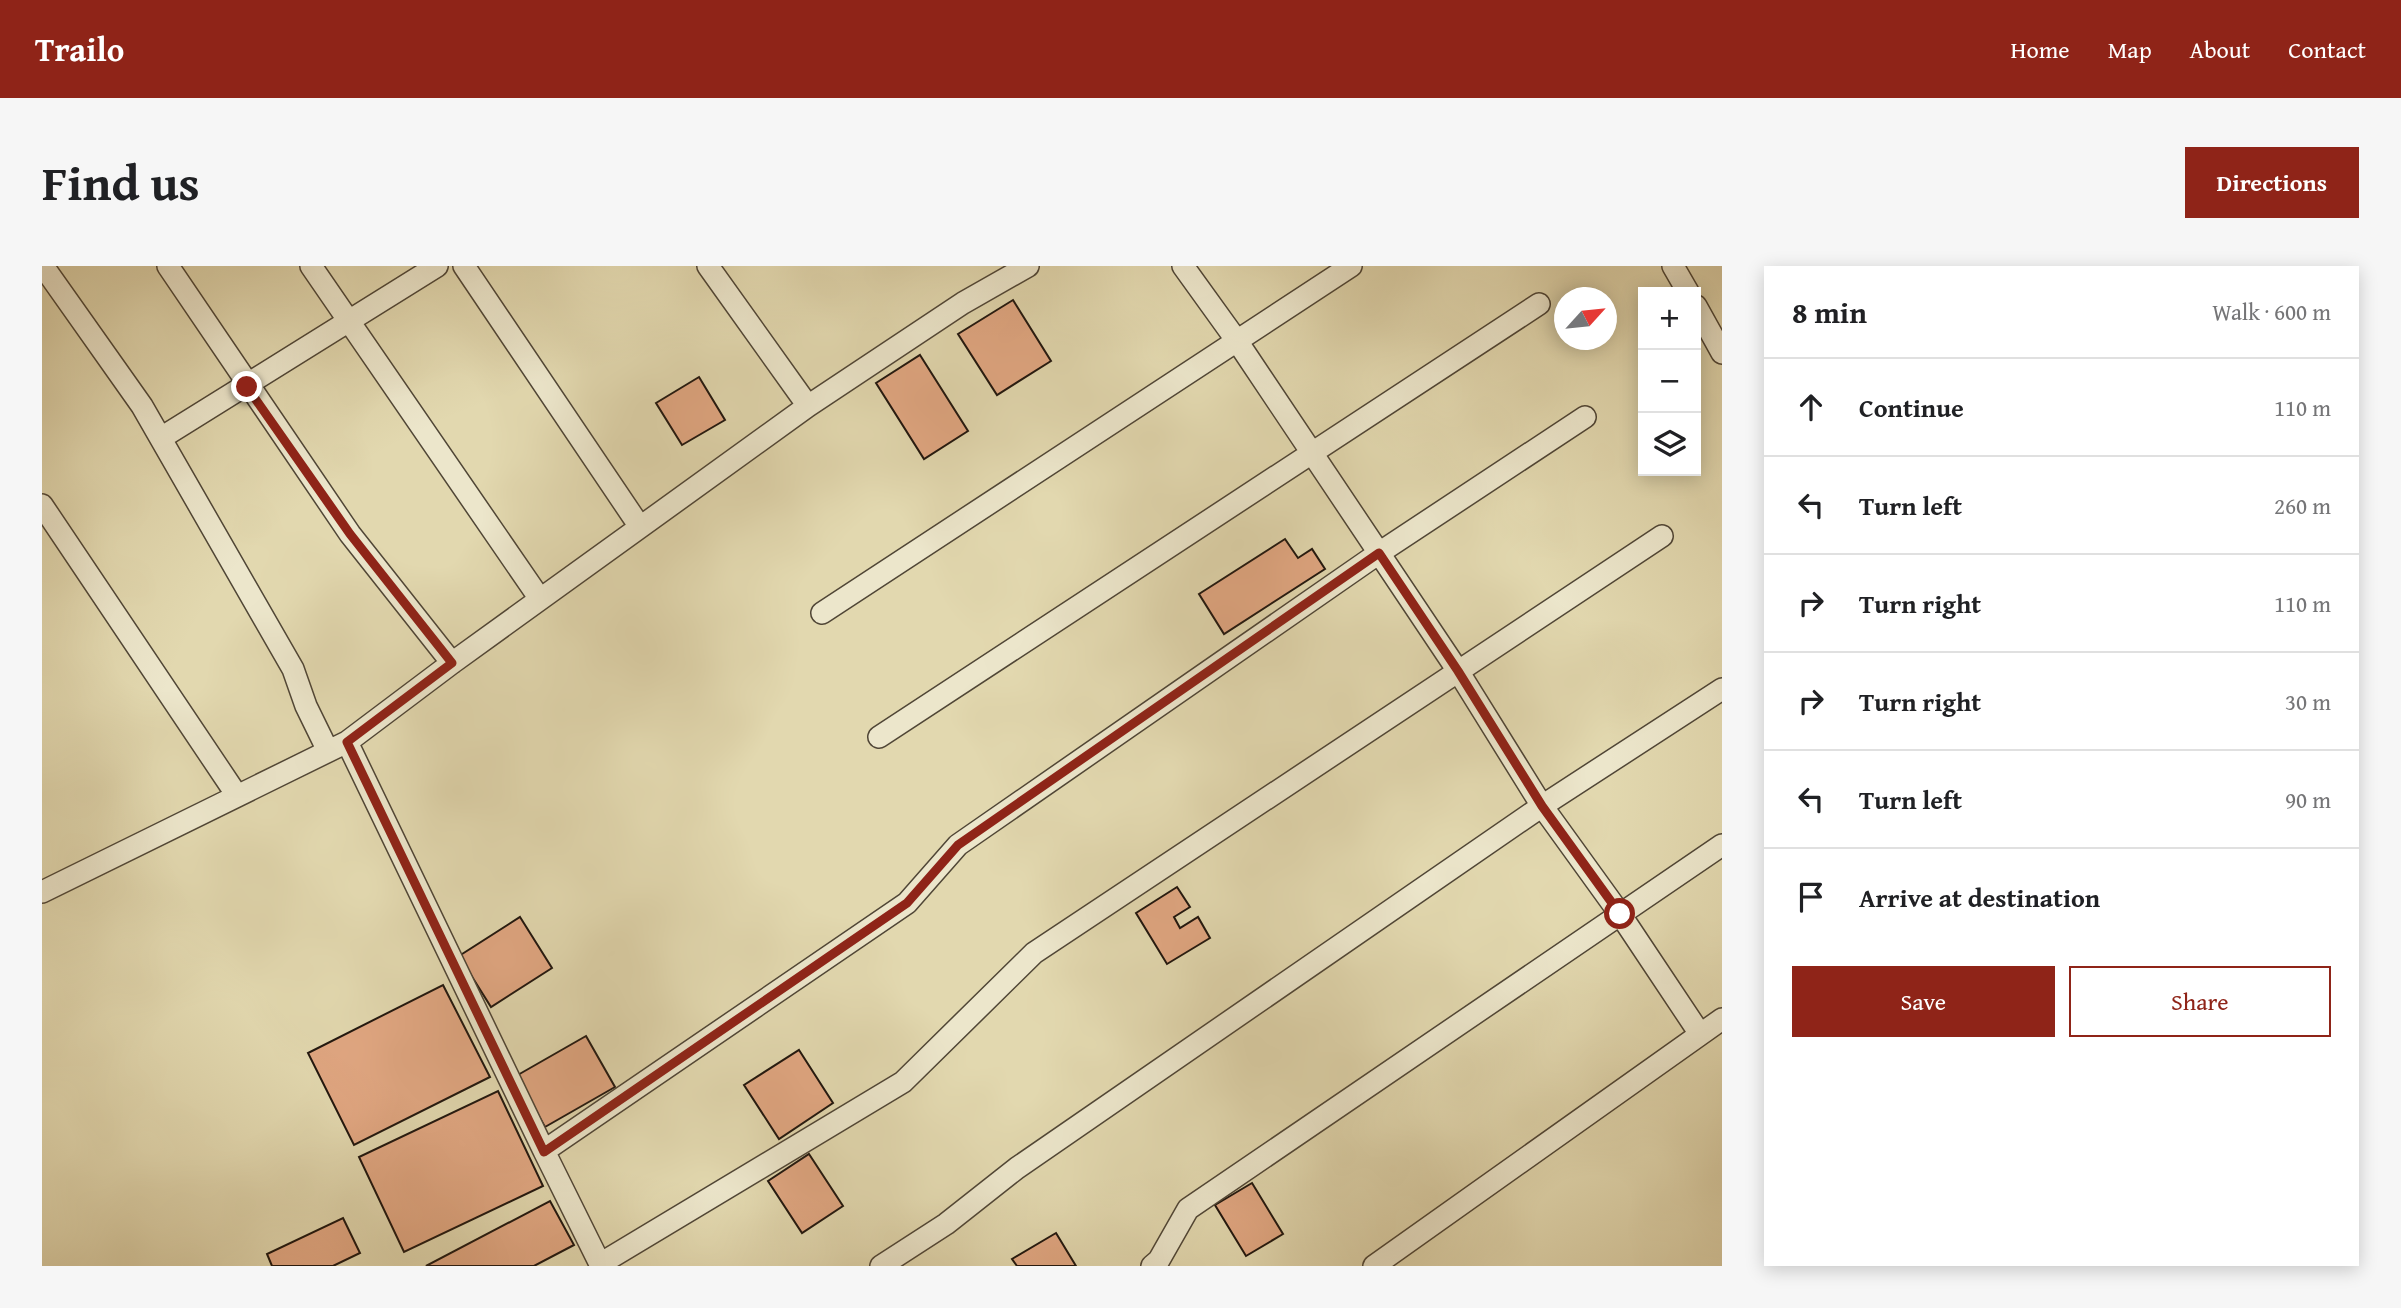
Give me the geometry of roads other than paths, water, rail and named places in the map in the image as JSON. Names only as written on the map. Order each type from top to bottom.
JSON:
[{"type":"street","points":[[43,266],[142,406],[293,669],[306,706],[338,747],[601,1265],[903,1082],[1034,953],[1662,536]]},
{"type":"street","points":[[169,266],[247,387],[350,534],[452,663]]},
{"type":"street","points":[[311,266],[540,599]]},
{"type":"street","points":[[160,438],[247,387],[437,266]]},
{"type":"street","points":[[464,266],[640,527]]},
{"type":"street","points":[[708,266],[808,406]]},
{"type":"street","points":[[42,892],[236,794],[338,747],[808,406],[963,303],[1028,266]]},
{"type":"street","points":[[1183,266],[1237,341],[1458,671],[1542,806],[1620,914],[1700,1034]]},
{"type":"street","points":[[822,613],[1351,266]]},
{"type":"street","points":[[1673,266],[1685,287]]},
{"type":"street","points":[[879,737],[1539,304]]},
{"type":"street","points":[[1701,315],[1722,353]]},
{"type":"street","points":[[544,1152],[907,903],[958,845],[1379,553],[1585,417]]},
{"type":"street","points":[[42,505],[236,794]]},
{"type":"street","points":[[881,1266],[946,1224],[1017,1168],[1542,806],[1722,689]]},
{"type":"street","points":[[1152,1266],[1159,1260],[1188,1209],[1722,845]]},
{"type":"street","points":[[1374,1266],[1722,1019]]}]
